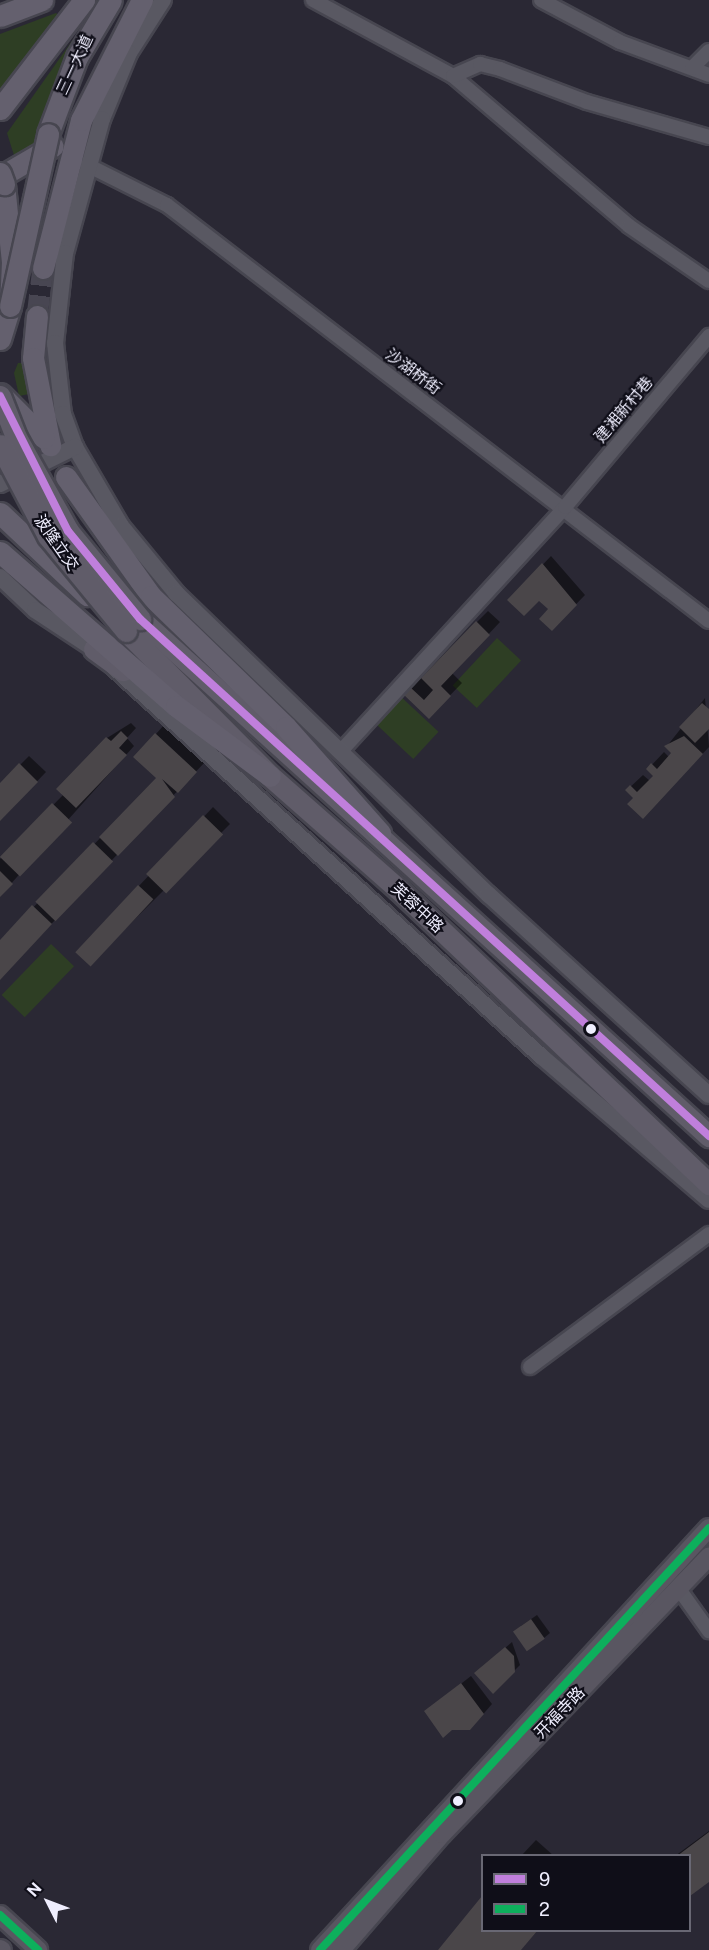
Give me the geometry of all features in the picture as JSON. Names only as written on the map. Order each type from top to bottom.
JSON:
[{"type":"highway","points":[[0,17],[42,0]]},
{"type":"highway","name":"三一大道","points":[[0,110],[84,0]]},
{"type":"highway","name":"三一大道","points":[[10,306],[48,134],[77,57],[111,0]]},
{"type":"highway","points":[[43,268],[81,120],[99,75],[142,0]]},
{"type":"highway","points":[[0,339],[10,306],[11,232],[0,175],[30,164],[81,120]]},
{"type":"highway","points":[[0,395],[50,445],[33,358],[37,316]]},
{"type":"highway","points":[[66,477],[151,597],[286,727],[380,833]]},
{"type":"highway","points":[[0,513],[133,625]]},
{"type":"highway","points":[[1,552],[176,706],[270,776]]},
{"type":"main road","name":"波隆立交","points":[[0,395],[16,437],[68,531],[133,625]]},
{"type":"main road","name":"波隆立交","points":[[0,445],[48,536],[133,625]]},
{"type":"main road","name":"芙蓉中路","points":[[133,625],[270,776],[406,897],[709,1184]]},
{"type":"main road","name":"芙蓉中路","points":[[133,625],[380,833],[709,1136]]},
{"type":"main road","points":[[94,650],[176,706]]},
{"type":"main road","name":"开福寺路","points":[[320,1950],[709,1528]]},
{"type":"main road","name":"开福寺路","points":[[341,1950],[442,1834],[709,1557]]},
{"type":"main road","points":[[0,1915],[39,1950]]},
{"type":"street","points":[[0,17],[18,0]]},
{"type":"street","points":[[163,0],[129,53],[87,165],[55,315],[58,380],[75,447],[142,555],[489,895],[709,1095]]},
{"type":"street","points":[[313,0],[453,76],[629,226],[709,281]]},
{"type":"street","points":[[541,0],[620,42],[709,75]]},
{"type":"street","points":[[692,68],[709,51]]},
{"type":"street","points":[[453,76],[480,64],[500,69],[587,102],[709,137]]},
{"type":"street","name":"沙湖桥街","points":[[87,165],[166,205],[565,507],[709,621]]},
{"type":"street","name":"建湘新村巷","points":[[341,750],[565,507],[709,336]]},
{"type":"street","points":[[0,484],[75,447]]},
{"type":"street","points":[[0,577],[35,610],[94,650],[540,1056],[709,1200]]},
{"type":"street","points":[[530,1367],[709,1234]]},
{"type":"street","points":[[679,1589],[709,1631]]},
{"type":"green space","points":[[56,13],[62,18],[0,98],[0,34]]},
{"type":"green space","points":[[74,38],[80,43],[37,155],[18,168],[7,133]]},
{"type":"green space","points":[[18,363],[23,363],[29,394],[19,396],[14,373]]},
{"type":"green space","points":[[497,638],[521,661],[477,708],[453,686]]},
{"type":"green space","points":[[399,695],[438,732],[413,759],[374,722]]},
{"type":"green space","points":[[51,944],[74,966],[25,1017],[2,995]]},
{"type":"building","points":[[542,563],[577,605],[552,631],[539,619],[548,609],[539,601],[524,616],[507,600]]},
{"type":"building","points":[[476,621],[490,635],[441,686],[451,696],[429,719],[403,694],[410,687],[424,700],[433,690],[421,678]]},
{"type":"building","points":[[702,703],[709,709],[709,729],[695,743],[679,727]]},
{"type":"building","points":[[121,731],[128,738],[119,748],[127,755],[76,808],[56,789],[106,737],[111,741]]},
{"type":"building","points":[[155,733],[197,772],[178,793],[162,779],[175,797],[118,856],[99,837],[156,778],[133,757]]},
{"type":"building","points":[[684,736],[703,754],[643,819],[627,804],[633,798],[625,790],[630,785],[637,792],[653,776],[646,769],[651,763],[657,769],[671,753],[664,746]]},
{"type":"building","points":[[19,763],[38,782],[0,821],[0,783]]},
{"type":"building","points":[[52,803],[72,822],[20,876],[0,857]]},
{"type":"building","points":[[203,815],[223,834],[166,893],[146,874]]},
{"type":"building","points":[[93,842],[113,861],[55,921],[35,902]]},
{"type":"building","points":[[0,871],[13,884],[0,897]]},
{"type":"building","points":[[138,885],[153,899],[91,967],[75,952]]},
{"type":"building","points":[[32,905],[52,924],[0,980],[0,940]]},
{"type":"building","points":[[531,1619],[545,1639],[527,1651],[513,1632]]},
{"type":"building","points":[[505,1647],[514,1656],[515,1672],[493,1694],[474,1673]]},
{"type":"building","points":[[461,1683],[484,1714],[470,1730],[452,1730],[443,1738],[424,1711]]},
{"type":"building","points":[[709,1832],[709,1882],[691,1895],[691,1854],[680,1854]]},
{"type":"building","points":[[481,1897],[481,1932],[536,1932],[521,1950],[438,1950]]},
{"type":"tunnel","points":[[37,316],[43,268]]},
{"type":"transit line","name":"9","points":[[0,396],[68,531],[140,619],[709,1136]]},
{"type":"transit line","name":"2","points":[[320,1950],[709,1528]]},
{"type":"transit line","name":"2","points":[[0,1915],[38,1950]]}]
